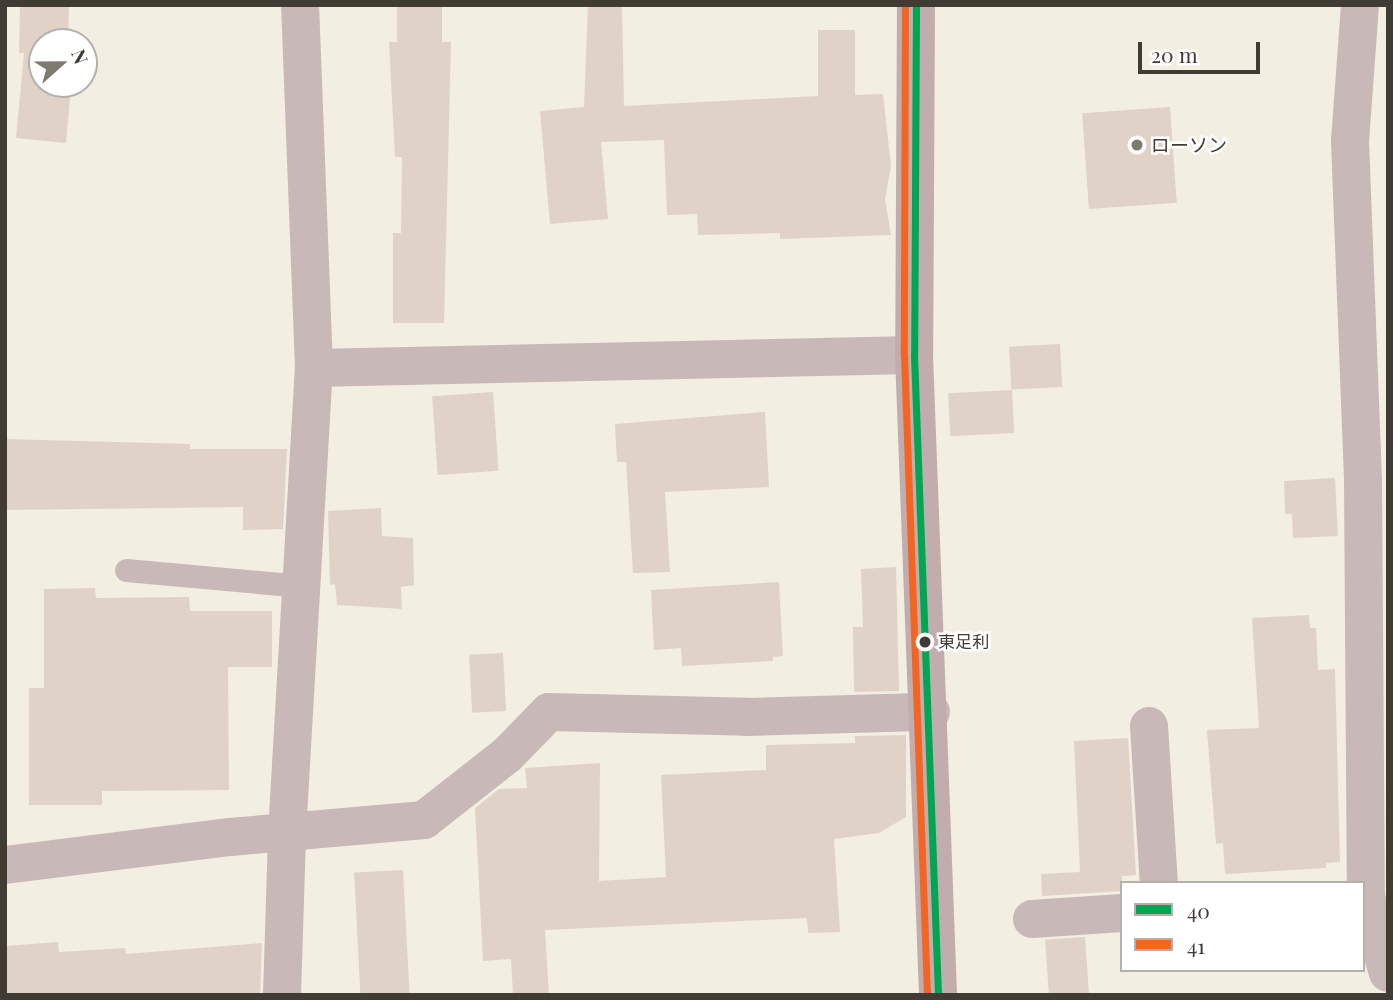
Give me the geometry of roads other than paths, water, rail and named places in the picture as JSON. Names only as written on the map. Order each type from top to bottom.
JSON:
[{"type":"main road","points":[[916,5],[914,355],[931,712],[938,995]]},
{"type":"street","points":[[282,995],[287,834],[314,368],[300,5]]},
{"type":"street","points":[[1360,5],[1350,141],[1376,480],[1365,897],[1388,974]]},
{"type":"street","points":[[314,368],[914,355]]},
{"type":"street","points":[[5,865],[189,841],[424,820],[507,755],[549,712],[747,717],[931,712]]},
{"type":"street","points":[[1149,726],[1160,881]]},
{"type":"street","points":[[1031,919],[1120,913]]},
{"type":"lane","points":[[126,570],[301,586]]},
{"type":"place","name":"ローソン","points":[[1137,145]]},
{"type":"place","name":"東足利","points":[[925,642]]}]
